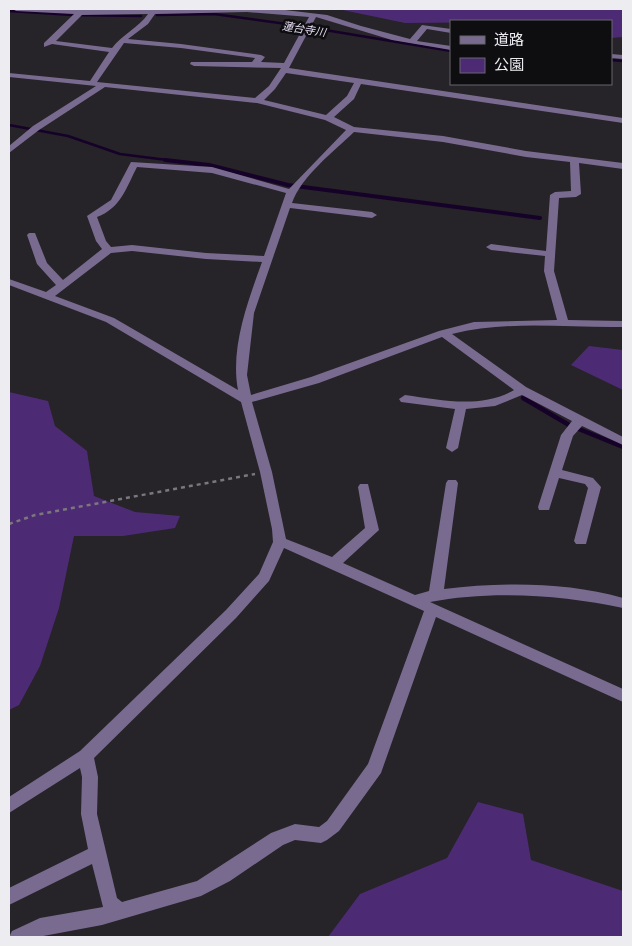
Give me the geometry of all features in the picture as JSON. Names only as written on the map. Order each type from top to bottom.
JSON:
[{"type":"street","points":[[16,9],[79,14],[262,11],[323,16],[370,32],[450,48]]},
{"type":"street","points":[[92,84],[130,32],[138,30],[152,13]]},
{"type":"street","points":[[79,14],[47,45],[115,51]]},
{"type":"street","points":[[257,101],[263,99],[269,93],[313,16]]},
{"type":"street","points":[[413,41],[425,27],[450,31]]},
{"type":"street","points":[[123,41],[181,46],[261,57],[254,64]]},
{"type":"street","points":[[194,64],[254,64],[358,82],[623,120]]},
{"type":"street","points":[[9,75],[257,101],[328,118],[352,129],[443,139],[623,166]]},
{"type":"street","points":[[328,118],[351,98],[358,82]]},
{"type":"street","points":[[9,150],[36,128],[103,85]]},
{"type":"street","points":[[9,806],[86,756],[231,614],[264,577],[280,542],[279,529],[266,472],[246,400],[242,375],[250,313],[255,292],[269,259],[292,192],[314,166],[352,129]]},
{"type":"street","points":[[563,323],[549,270],[550,254],[555,195],[576,194],[574,160]]},
{"type":"street","points":[[108,250],[101,241],[92,216],[101,213],[117,201],[134,164],[212,170],[292,192]]},
{"type":"street","points":[[287,205],[372,215]]},
{"type":"street","points":[[32,235],[42,264],[51,271],[62,285]]},
{"type":"street","points":[[491,247],[550,254]]},
{"type":"street","points":[[48,296],[108,250],[132,248],[206,256],[269,259]]},
{"type":"street","points":[[9,282],[110,320],[152,343],[184,366],[246,400],[315,380],[443,332],[490,324],[623,324]]},
{"type":"street","points":[[443,332],[522,390],[613,438],[623,441]]},
{"type":"street","points":[[405,400],[461,406],[490,402],[509,397],[522,390]]},
{"type":"street","points":[[452,448],[461,406]]},
{"type":"street","points":[[544,507],[567,435],[580,420]]},
{"type":"street","points":[[555,473],[589,481],[595,487],[581,541]]},
{"type":"street","points":[[18,937],[40,927],[102,916],[200,888],[224,875],[277,839],[295,832],[321,835],[333,826],[375,768],[433,602],[452,483]]},
{"type":"street","points":[[332,565],[372,530],[364,487]]},
{"type":"street","points":[[280,542],[294,546],[414,601],[433,602],[514,591],[584,594],[623,603]]},
{"type":"street","points":[[433,602],[623,696]]},
{"type":"street","points":[[86,756],[90,777],[90,814],[97,853],[110,903],[120,911]]},
{"type":"street","points":[[9,897],[97,853]]},
{"type":"path","points":[[9,524],[35,514],[255,474]]},
{"type":"green space","points":[[338,9],[623,9],[623,37],[612,38],[612,20],[450,20],[450,23],[405,23]]},
{"type":"green space","points":[[589,346],[623,350],[623,390],[571,365]]},
{"type":"green space","points":[[9,392],[48,401],[55,426],[87,451],[94,496],[135,512],[180,516],[175,528],[123,536],[74,536],[59,608],[40,666],[19,705],[9,710]]},
{"type":"green space","points":[[478,802],[523,814],[531,860],[623,891],[623,937],[328,937],[360,894],[447,858]]},
{"type":"waterway","name":"蓮台寺川","points":[[9,11],[73,15],[141,16]]},
{"type":"waterway","name":"蓮台寺川","points":[[157,15],[214,14],[301,26],[450,51]]},
{"type":"waterway","name":"蓮台寺川","points":[[612,60],[623,61]]},
{"type":"waterway","points":[[9,125],[68,136],[120,154],[175,161]]},
{"type":"waterway","points":[[165,160],[209,165],[288,185],[540,218]]},
{"type":"waterway","points":[[523,398],[569,425],[623,447]]}]
